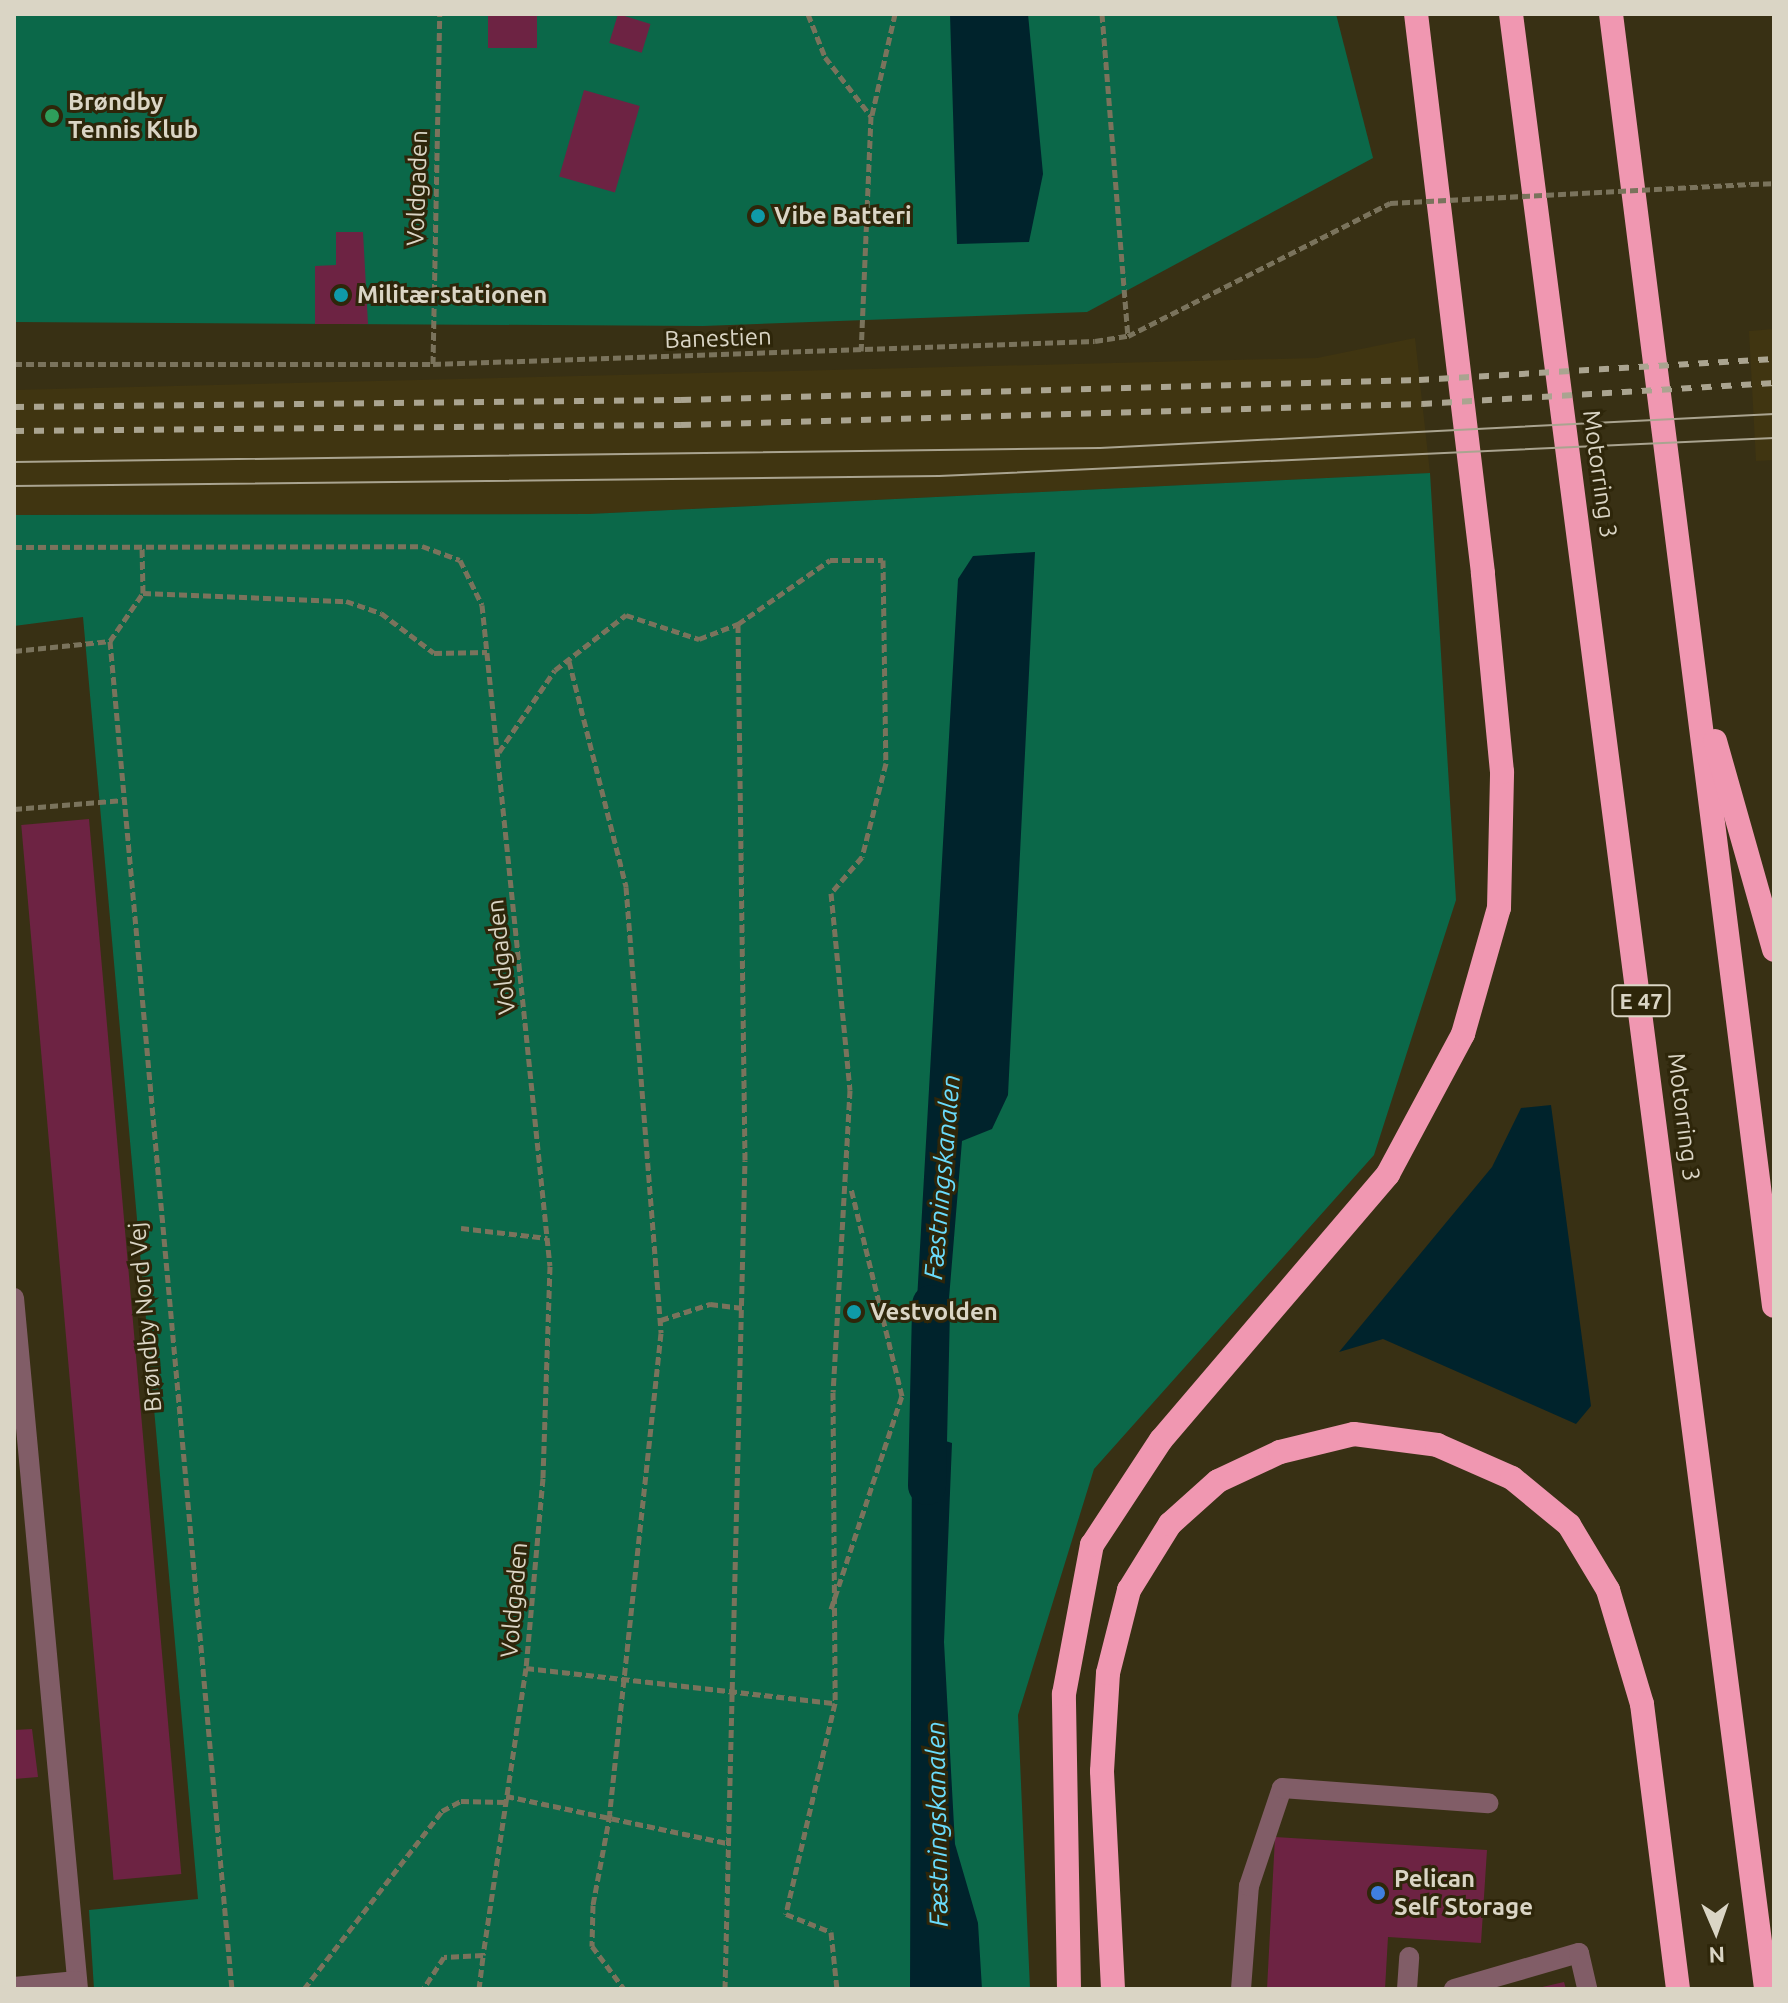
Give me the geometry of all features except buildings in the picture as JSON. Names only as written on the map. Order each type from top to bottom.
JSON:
[{"type":"highway","points":[[1069,1989],[1064,1694],[1092,1545],[1161,1440],[1388,1174],[1463,1034],[1499,908],[1502,772],[1416,14]]},
{"type":"highway","name":"Motorring 3","points":[[1511,14],[1766,1989]]},
{"type":"highway","points":[[1611,14],[1774,1306]]},
{"type":"highway","points":[[1694,669],[1774,950]]},
{"type":"highway","points":[[1113,1989],[1102,1771],[1108,1673],[1129,1590],[1170,1524],[1218,1481],[1280,1452],[1354,1434],[1437,1445],[1512,1478],[1569,1525],[1608,1590],[1642,1704],[1678,1989]]},
{"type":"street","points":[[14,1298],[78,1985],[14,1987]]},
{"type":"street","points":[[1241,1989],[1249,1886],[1282,1788],[1488,1803]]},
{"type":"street","points":[[1454,1989],[1579,1953],[1587,1989]]},
{"type":"street","points":[[1407,1989],[1409,1957]]},
{"type":"path","name":"Voldgaden","points":[[433,364],[440,14]]},
{"type":"path","points":[[808,14],[825,57],[871,116]]},
{"type":"path","points":[[861,351],[871,116],[895,14]]},
{"type":"path","points":[[1102,14],[1128,336]]},
{"type":"path","name":"Banestien","points":[[14,364],[433,364],[861,351],[1128,336],[1390,203],[1774,183]]},
{"type":"path","name":"Voldgaden","points":[[14,547],[422,546],[460,560],[482,605],[547,1238],[543,1478],[526,1668],[479,1989]]},
{"type":"path","points":[[14,651],[110,641],[143,593],[142,547]]},
{"type":"path","points":[[499,752],[569,661],[626,615],[699,639],[738,624],[830,560],[883,560],[886,763],[862,857],[831,893],[850,1090],[849,1183],[833,1392],[830,1614],[835,1703],[786,1914],[831,1932],[837,1989]]},
{"type":"path","points":[[143,593],[346,601],[370,607],[434,653],[487,652]]},
{"type":"path","points":[[725,1989],[728,1843],[737,1692],[743,1308],[738,624]]},
{"type":"path","name":"Brøndby Nord Vej","points":[[110,641],[232,1989]]},
{"type":"path","points":[[569,661],[626,887],[661,1320],[658,1410],[636,1537],[608,1822],[592,1946],[624,1989]]},
{"type":"path","points":[[14,809],[124,800]]},
{"type":"path","points":[[830,1614],[902,1396],[849,1183]]},
{"type":"path","points":[[461,1228],[547,1238]]},
{"type":"path","points":[[661,1320],[710,1304],[743,1308]]},
{"type":"path","points":[[526,1668],[835,1703]]},
{"type":"path","points":[[304,1989],[442,1811],[461,1801],[505,1799],[608,1822],[728,1843]]},
{"type":"path","points":[[423,1989],[444,1957],[483,1955]]},
{"type":"shaded area","points":[[1774,329],[1774,460],[1756,461],[1749,331]]},
{"type":"shaded area","points":[[1415,338],[1430,473],[589,514],[14,515],[14,390],[1317,358]]},
{"type":"green space","points":[[14,14],[1336,14],[1373,158],[1087,312],[703,326],[14,322]]},
{"type":"green space","name":"Vestvolden","points":[[1430,473],[1456,900],[1374,1155],[1094,1469],[1018,1715],[1030,1989],[94,1989],[89,1910],[198,1899],[83,617],[14,626],[14,515],[589,514]]},
{"type":"water","points":[[950,14],[1028,14],[1043,174],[1029,242],[957,244]]},
{"type":"water","points":[[1035,552],[1008,1095],[992,1129],[962,1141],[945,1347],[926,1357],[914,1353],[958,579],[973,556]]},
{"type":"water","points":[[1551,1105],[1591,1406],[1576,1424],[1383,1339],[1339,1352],[1492,1167],[1521,1108]]},
{"type":"water","points":[[926,1435],[952,1443],[944,1642],[955,1844],[978,1923],[982,1989],[910,1989],[912,1439]]},
{"type":"waterway","name":"Fæstningskanalen","points":[[927,1486],[931,1304]]},
{"type":"tram line","points":[[14,462],[1100,448],[1774,414]]},
{"type":"tram line","points":[[14,486],[939,476],[1774,438]]},
{"type":"railway","points":[[14,407],[681,400],[1419,380],[1774,359]]},
{"type":"railway","points":[[14,431],[681,425],[1422,404],[1774,383]]},
{"type":"place","name":"Brøndby Tennis Klub","points":[[52,116]]},
{"type":"place","name":"Vibe Batteri","points":[[758,216]]},
{"type":"place","name":"Militærstationen","points":[[341,295]]},
{"type":"place","name":"Vestvolden","points":[[854,1312]]},
{"type":"place","name":"Pelican Self Storage","points":[[1378,1893]]}]
